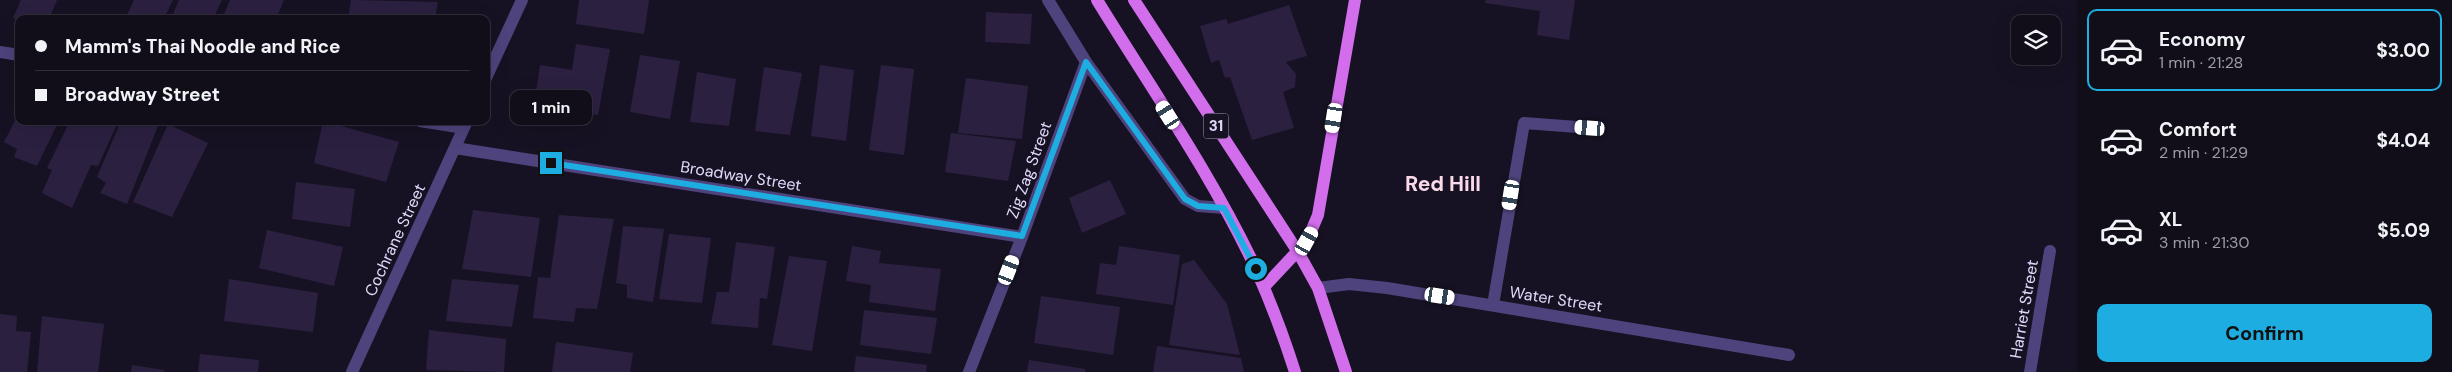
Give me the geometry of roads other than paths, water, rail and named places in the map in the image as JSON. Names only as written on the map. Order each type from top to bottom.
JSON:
[{"type":"main road","name":"31","points":[[1097,0],[1224,208],[1264,287],[1295,372]]},
{"type":"main road","name":"31","points":[[1134,0],[1298,252],[1318,288],[1346,372]]},
{"type":"main road","points":[[1264,287],[1298,252],[1314,229],[1321,206],[1355,0]]},
{"type":"street","points":[[490,69],[522,0]]},
{"type":"street","points":[[1048,0],[1086,62],[1185,199],[1198,206],[1224,208]]},
{"type":"street","points":[[0,52],[15,54]]},
{"type":"street","name":"Zig Zag Street","points":[[969,372],[1022,236],[1086,62]]},
{"type":"street","points":[[1492,305],[1524,123],[1590,128]]},
{"type":"street","name":"Cochrane Street","points":[[352,372],[465,125]]},
{"type":"street","name":"Broadway Street","points":[[455,148],[1022,236]]},
{"type":"street","name":"Harriet Street","points":[[2030,372],[2050,251]]},
{"type":"street","name":"Water Street","points":[[1318,288],[1349,284],[1368,286],[1789,354]]},
{"type":"district","name":"Red Hill","points":[[1443,184]]}]
